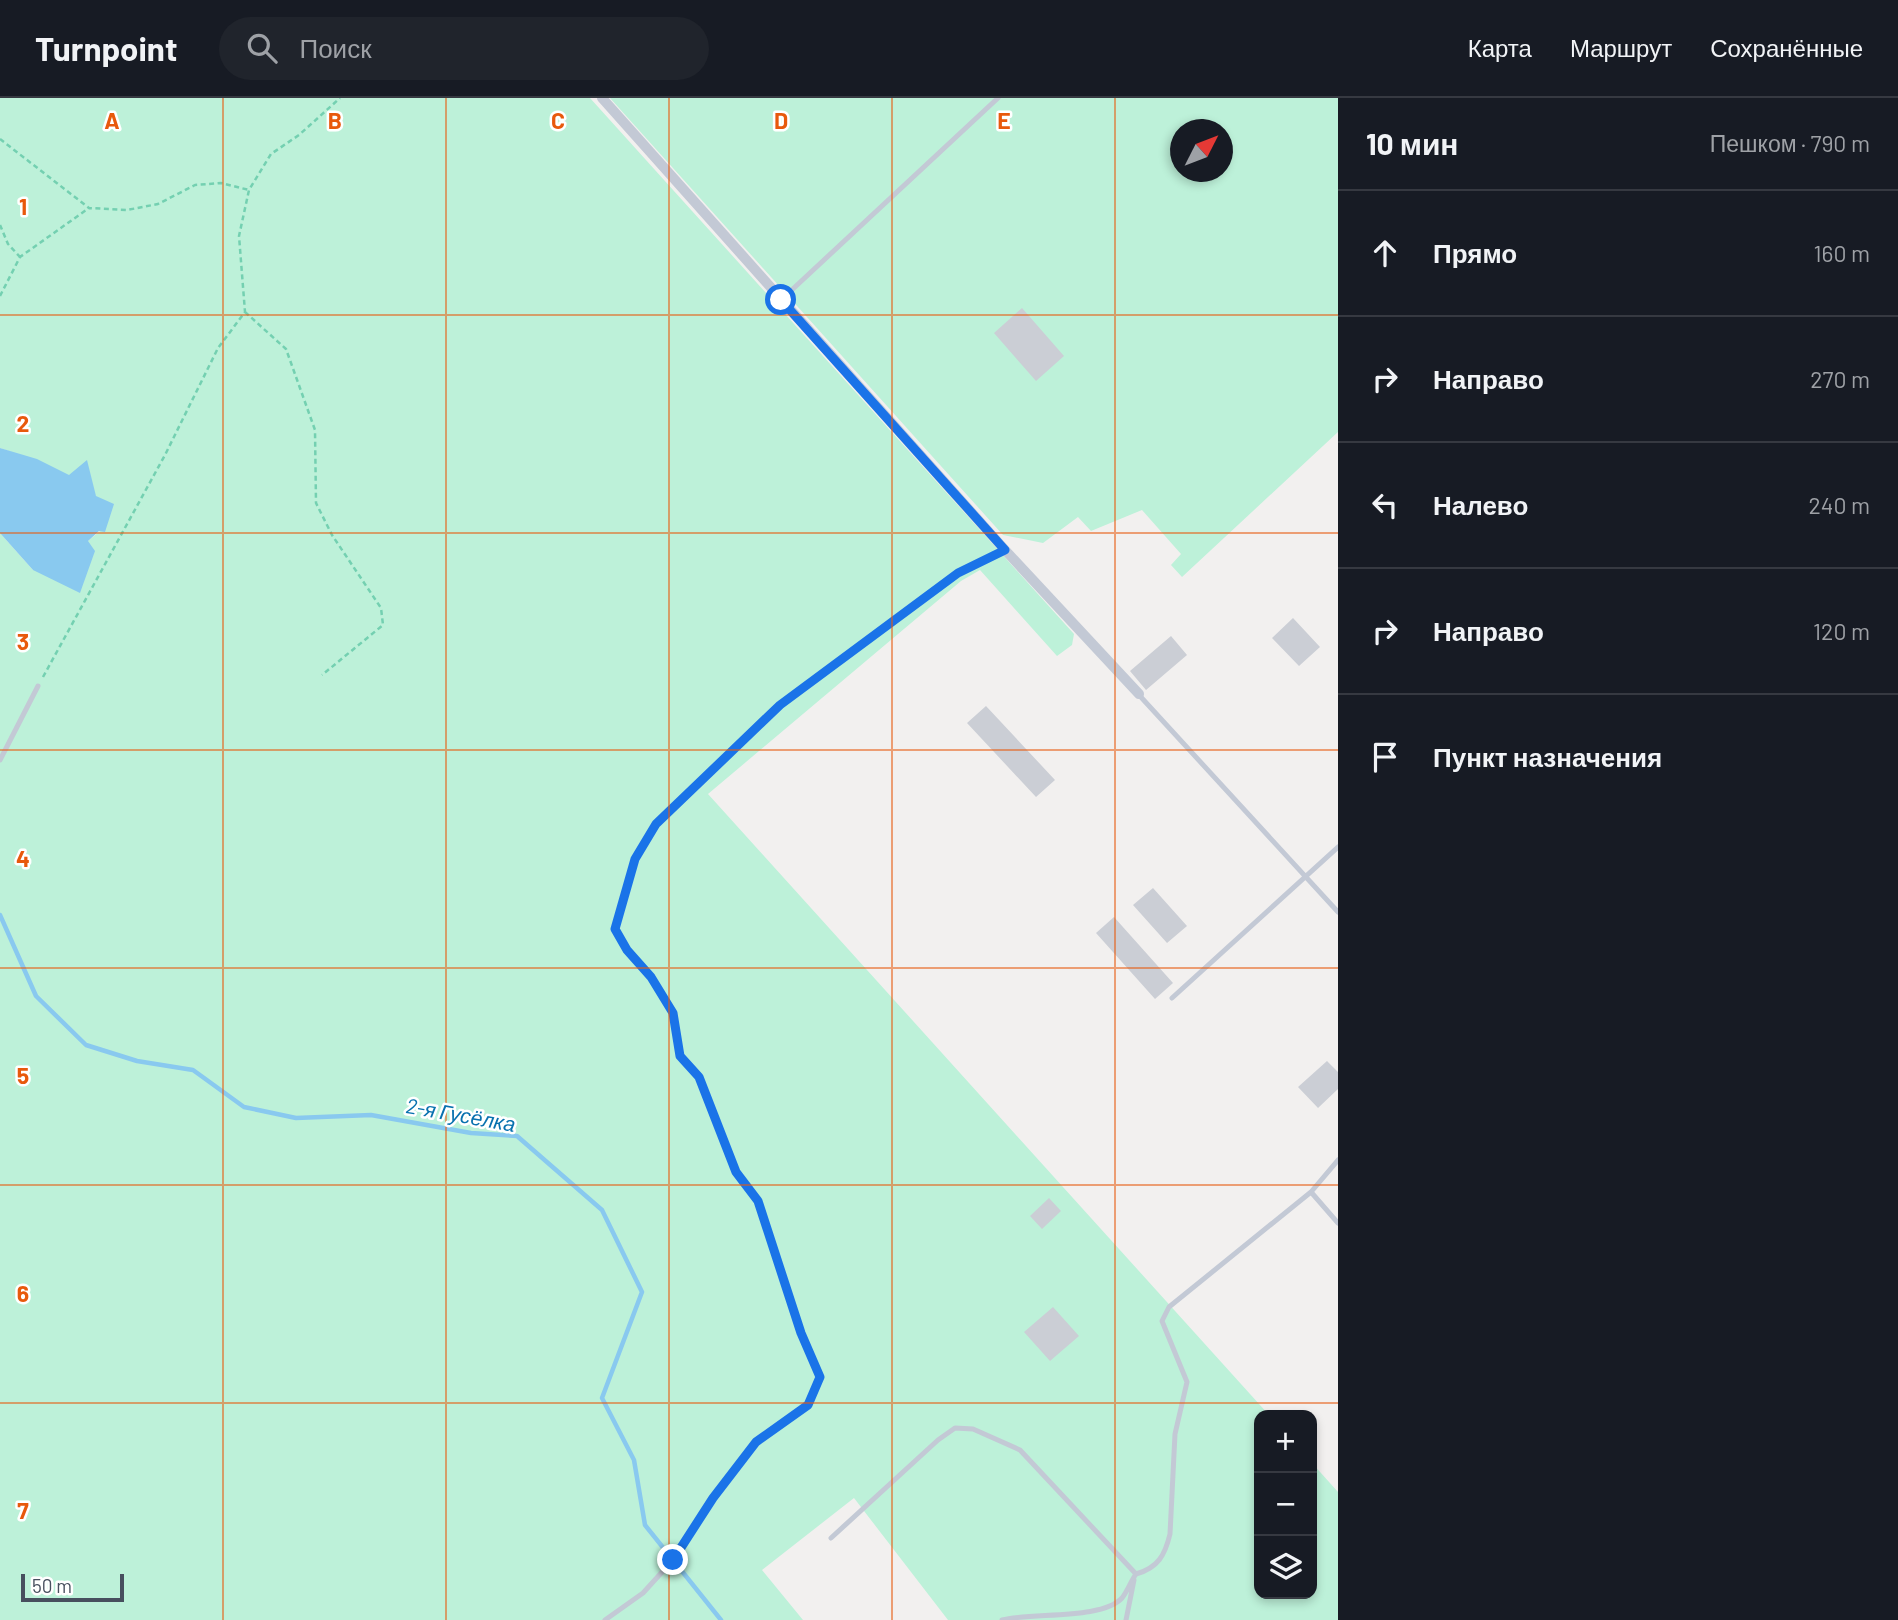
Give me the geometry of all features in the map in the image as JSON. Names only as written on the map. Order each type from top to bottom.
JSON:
[{"type":"street","points":[[602,98],[1005,550],[1139,694]]},
{"type":"lane","points":[[781,300],[998,98]]},
{"type":"lane","points":[[605,1620],[643,1593],[673,1560],[713,1498],[756,1442],[808,1405],[820,1377],[801,1333],[758,1201],[736,1172],[699,1077],[680,1056],[673,1013],[651,977],[627,950],[615,929],[635,859],[656,824],[780,705],[958,573],[1005,550]]},
{"type":"lane","points":[[0,760],[38,686]]},
{"type":"lane","points":[[1139,694],[1338,912]]},
{"type":"lane","points":[[1172,998],[1338,846]]},
{"type":"lane","points":[[1002,1620],[1021,1615],[1096,1611],[1121,1600],[1136,1574],[1150,1570],[1166,1549],[1170,1534],[1175,1434],[1185,1394],[1183,1366],[1166,1334],[1163,1321],[1169,1307],[1311,1192],[1338,1160]]},
{"type":"lane","points":[[1311,1192],[1338,1223]]},
{"type":"lane","points":[[831,1538],[938,1440],[955,1428],[974,1429],[1020,1450],[1136,1574]]},
{"type":"lane","points":[[1126,1620],[1136,1574]]},
{"type":"path","points":[[38,686],[165,455],[218,348],[245,312],[239,236],[249,190],[271,154],[299,135],[340,98]]},
{"type":"path","points":[[0,139],[89,208],[127,210],[158,204],[195,185],[221,183],[249,190]]},
{"type":"path","points":[[0,296],[20,257],[89,208]]},
{"type":"path","points":[[0,225],[8,244],[20,257]]},
{"type":"path","points":[[245,312],[286,349],[315,430],[316,503],[332,535],[381,608],[383,625],[322,675]]},
{"type":"green space","points":[[0,98],[590,98],[1074,634],[1072,645],[1057,656],[980,570],[961,581],[708,794],[1264,1410],[1254,1410],[1254,1599],[1317,1599],[1317,1469],[1338,1492],[1338,1620],[948,1620],[854,1498],[762,1570],[803,1620],[0,1620],[0,533],[33,570],[88,541],[100,531],[96,496],[50,467],[0,448]]},
{"type":"green space","points":[[610,98],[1338,98],[1338,432],[1182,577],[1171,565],[1181,554],[1142,510],[1091,531],[1078,517],[1043,543],[1003,535]]},
{"type":"water","points":[[0,448],[37,459],[69,475],[87,460],[96,496],[114,504],[105,532],[99,531],[88,541],[95,551],[80,593],[33,570],[0,533]]},
{"type":"building","points":[[1022,308],[1064,356],[1036,381],[994,333]]},
{"type":"building","points":[[1293,618],[1320,647],[1299,666],[1272,638]]},
{"type":"building","points":[[1171,636],[1187,655],[1146,690],[1130,671]]},
{"type":"building","points":[[986,706],[1055,780],[1036,797],[967,723]]},
{"type":"building","points":[[1153,888],[1187,926],[1167,943],[1133,905]]},
{"type":"building","points":[[1114,917],[1173,983],[1155,999],[1096,933]]},
{"type":"building","points":[[1327,1061],[1338,1072],[1338,1089],[1318,1108],[1298,1087]]},
{"type":"building","points":[[1049,1198],[1061,1211],[1042,1229],[1030,1216]]},
{"type":"building","points":[[1053,1307],[1079,1336],[1050,1361],[1024,1332]]},
{"type":"waterway","name":"2-я Гусёлка","points":[[0,915],[36,996],[86,1045],[137,1061],[193,1070],[244,1107],[296,1118],[371,1115],[471,1133],[517,1136],[602,1210],[642,1292],[602,1398],[634,1460],[645,1525],[721,1620]]},
{"type":"route","points":[[673,1560],[713,1498],[756,1442],[808,1405],[820,1377],[801,1333],[758,1201],[736,1172],[699,1077],[680,1056],[673,1013],[651,977],[627,950],[615,929],[635,859],[656,824],[780,705],[958,573],[1005,550],[781,300]]}]
